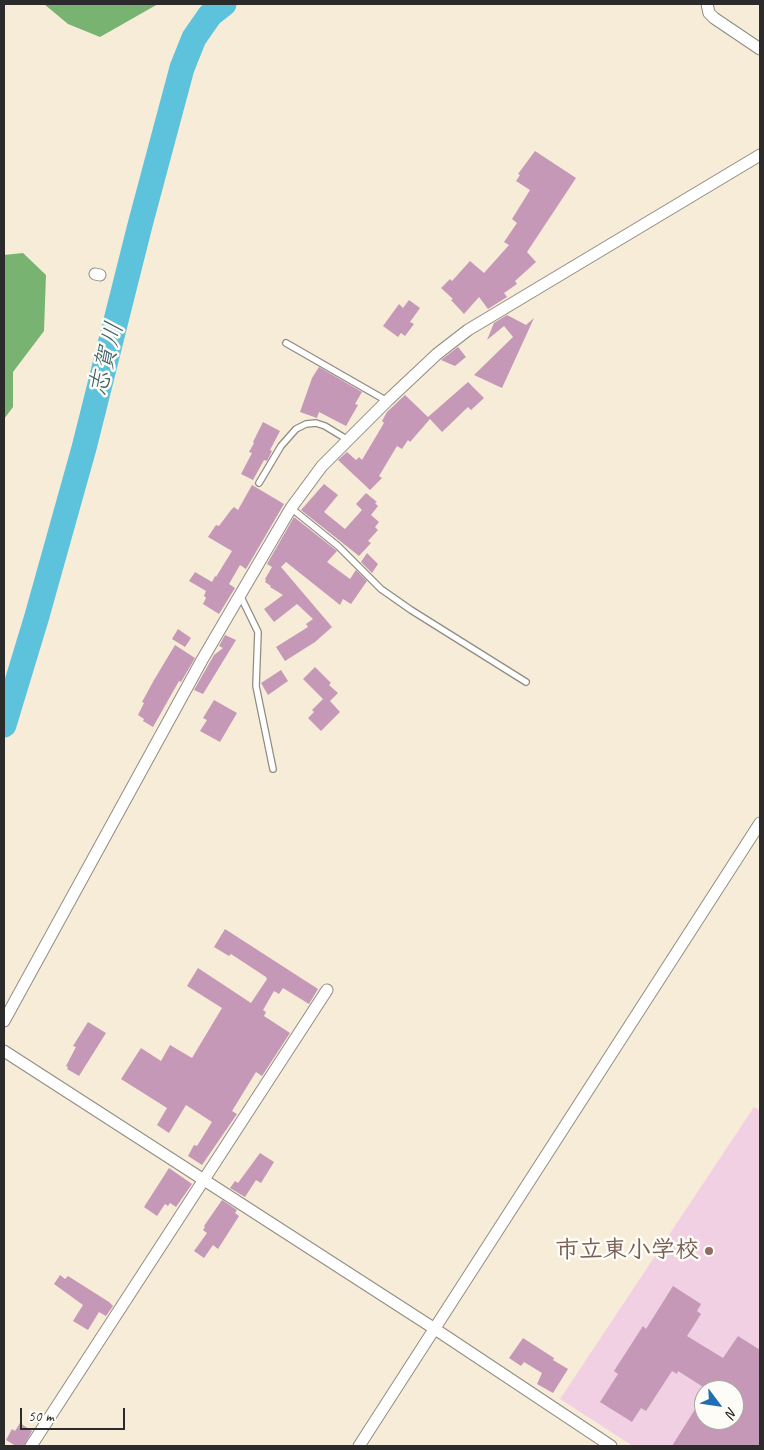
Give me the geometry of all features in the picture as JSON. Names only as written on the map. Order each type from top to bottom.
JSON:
[{"type":"street","points":[[706,4],[709,13],[714,18],[760,49]]},
{"type":"street","points":[[4,1021],[202,660],[291,508],[322,466],[387,400],[437,354],[468,330],[760,154]]},
{"type":"street","points":[[359,1446],[760,824]]},
{"type":"street","points":[[31,1446],[205,1181],[327,990]]},
{"type":"street","points":[[4,1051],[435,1329],[611,1446]]},
{"type":"lane","points":[[286,343],[387,400]]},
{"type":"lane","points":[[259,483],[281,446],[296,429],[306,424],[316,423],[324,426],[348,440]]},
{"type":"lane","points":[[291,508],[338,546],[381,588],[412,610],[526,682]]},
{"type":"lane","points":[[240,596],[258,632],[256,686],[273,769]]},
{"type":"shaded area","name":"市立東小学校","points":[[754,1107],[760,1111],[760,1446],[633,1446],[560,1399]]},
{"type":"green space","points":[[44,4],[158,4],[100,37],[68,24]]},
{"type":"green space","points":[[23,253],[46,275],[44,331],[13,372],[13,407],[4,419],[4,255]]},
{"type":"building","points":[[535,151],[576,178],[527,252],[536,262],[515,281],[517,284],[504,293],[507,297],[488,309],[479,297],[464,314],[451,300],[453,299],[441,288],[450,279],[452,281],[470,261],[484,273],[509,245],[504,242],[517,223],[512,219],[530,190],[516,181],[520,175],[518,174]]},
{"type":"building","points":[[409,300],[420,308],[410,322],[414,324],[405,336],[401,333],[398,337],[383,326],[399,304],[403,308]]},
{"type":"building","points":[[507,315],[526,325],[534,318],[502,388],[474,375],[513,337],[504,326],[487,340],[494,323]]},
{"type":"building","points":[[458,347],[466,357],[455,366],[441,360]]},
{"type":"building","points":[[319,367],[362,392],[355,404],[358,405],[346,426],[319,412],[317,418],[300,412],[312,378]]},
{"type":"building","points":[[468,382],[484,398],[471,410],[468,407],[442,432],[430,419],[410,442],[408,440],[402,449],[397,446],[379,476],[382,478],[370,490],[338,460],[347,452],[356,460],[359,457],[362,460],[384,423],[382,421],[387,412],[405,395],[428,417]]},
{"type":"building","points":[[263,422],[280,431],[270,450],[272,451],[267,461],[264,460],[253,480],[241,474],[252,453],[249,452]]},
{"type":"building","points":[[324,484],[338,495],[324,512],[345,529],[362,510],[356,504],[366,493],[377,502],[375,503],[378,506],[371,515],[379,522],[375,527],[378,530],[368,541],[371,543],[359,556],[301,510]]},
{"type":"building","points":[[252,485],[284,504],[246,569],[240,565],[229,584],[235,588],[219,614],[203,604],[206,598],[204,596],[206,591],[189,581],[195,572],[212,582],[216,577],[232,551],[208,537],[216,525],[219,526],[234,507],[238,510]]},
{"type":"building","points":[[294,517],[337,551],[327,562],[350,579],[356,570],[367,581],[351,604],[343,599],[340,605],[286,562],[281,567],[332,627],[315,642],[285,661],[276,647],[308,627],[306,624],[313,619],[297,604],[274,622],[264,609],[283,595],[265,582],[272,567],[267,564]]},
{"type":"building","points":[[367,553],[378,564],[372,573],[361,562]]},
{"type":"building","points":[[178,629],[191,638],[185,647],[172,639]]},
{"type":"building","points":[[225,635],[236,640],[203,694],[194,690],[214,655],[223,648],[219,646]]},
{"type":"building","points":[[175,645],[195,658],[181,682],[179,681],[153,727],[143,721],[144,719],[138,715],[144,703],[142,702]]},
{"type":"building","points":[[315,667],[338,693],[330,701],[340,712],[321,731],[308,718],[314,712],[312,710],[323,699],[303,679]]},
{"type":"building","points":[[281,670],[288,681],[268,695],[261,683]]},
{"type":"building","points":[[214,700],[237,713],[220,742],[200,731],[207,720],[203,718]]},
{"type":"building","points":[[225,929],[318,989],[309,1004],[283,988],[279,994],[274,991],[263,1010],[266,1012],[264,1016],[290,1033],[262,1076],[256,1072],[232,1111],[237,1114],[202,1165],[188,1156],[194,1145],[197,1146],[212,1122],[186,1105],[169,1133],[157,1125],[167,1108],[121,1079],[141,1048],[161,1061],[170,1045],[192,1058],[222,1008],[187,986],[198,968],[251,1003],[267,979],[231,954],[229,956],[214,947]]},
{"type":"building","points":[[88,1022],[106,1033],[79,1076],[67,1069],[68,1067],[66,1066],[76,1047],[73,1046]]},
{"type":"building","points":[[260,1153],[274,1162],[261,1183],[256,1180],[245,1197],[230,1188],[235,1181],[238,1183]]},
{"type":"building","points":[[169,1168],[192,1184],[176,1207],[170,1203],[168,1206],[165,1204],[157,1216],[144,1207]]},
{"type":"building","points":[[222,1200],[237,1210],[235,1213],[239,1216],[218,1249],[213,1245],[204,1258],[194,1251],[207,1233],[203,1230],[204,1226]]},
{"type":"building","points":[[60,1275],[65,1279],[68,1276],[113,1306],[106,1316],[99,1312],[88,1330],[73,1321],[83,1305],[54,1284]]},
{"type":"building","points":[[673,1286],[701,1304],[697,1311],[701,1314],[687,1336],[723,1358],[738,1336],[760,1350],[760,1446],[672,1446],[694,1411],[694,1430],[744,1430],[744,1380],[694,1381],[678,1371],[677,1374],[672,1371],[646,1411],[641,1408],[632,1422],[600,1402],[618,1374],[614,1371],[643,1326],[646,1329]]},
{"type":"building","points":[[523,1338],[568,1369],[553,1393],[537,1384],[542,1373],[524,1362],[521,1366],[509,1358]]},
{"type":"building","points":[[20,1423],[32,1431],[24,1446],[16,1446],[6,1440],[12,1429],[15,1431]]},
{"type":"waterway","name":"志賀川","points":[[4,725],[84,448],[182,68],[194,38],[210,15],[224,4]]},
{"type":"place","name":"市立東小学校","points":[[709,1251]]}]
